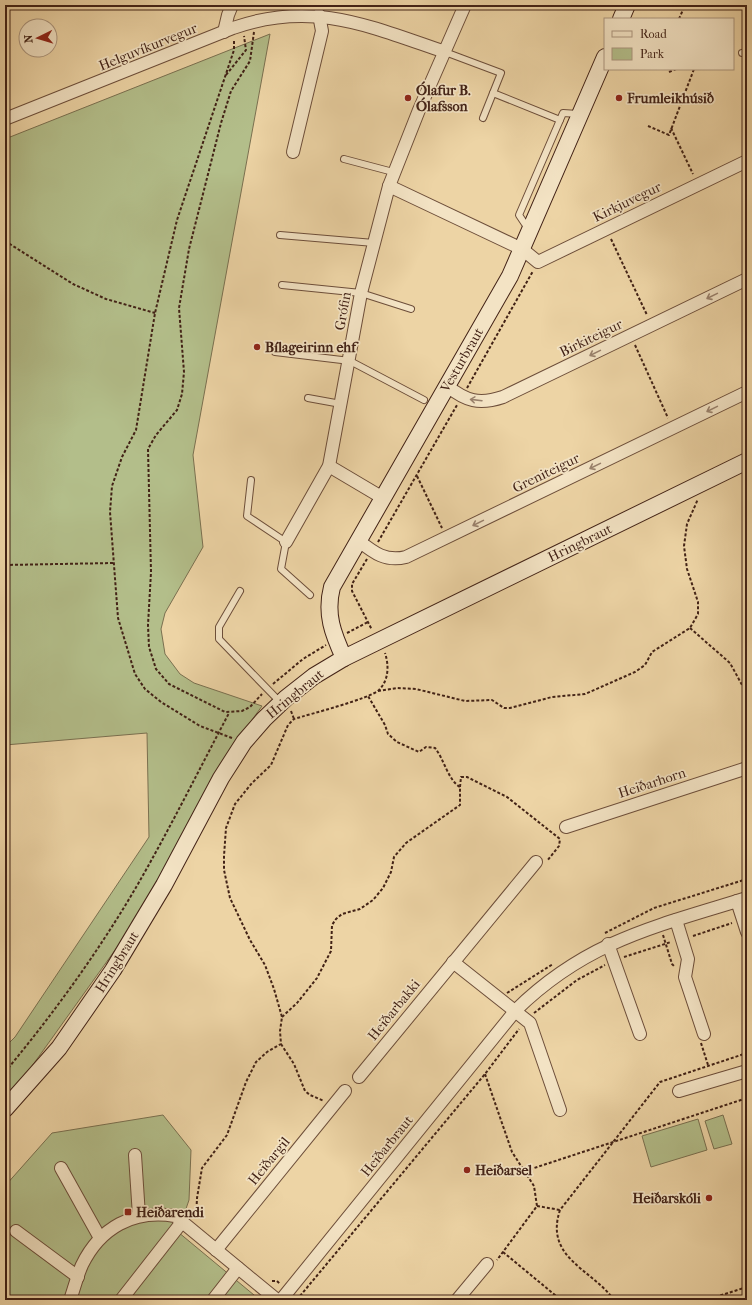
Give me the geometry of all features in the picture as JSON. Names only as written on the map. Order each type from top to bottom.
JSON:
[{"type":"main road","points":[[621,18],[627,5]]},
{"type":"main road","name":"Vesturbraut","points":[[344,658],[335,639],[329,617],[332,587],[510,276],[604,59]]},
{"type":"main road","name":"Hringbraut","points":[[5,1109],[59,1048],[109,976],[164,885],[221,778],[244,742],[281,703],[314,676],[344,658],[747,461]]},
{"type":"street","points":[[229,30],[231,5]]},
{"type":"street","name":"Grófin","points":[[286,542],[329,466],[350,361],[361,293],[393,172],[465,5]]},
{"type":"street","name":"Helguvíkurvegur","points":[[5,119],[229,30],[254,22],[281,16],[319,15],[361,23],[445,52]]},
{"type":"street","points":[[293,152],[322,31],[319,15]]},
{"type":"street","name":"Kirkjuvegur","points":[[538,262],[747,161]]},
{"type":"street","points":[[389,186],[522,249],[538,262]]},
{"type":"street","name":"Birkiteigur","points":[[447,386],[462,397],[481,401],[503,397],[747,279]]},
{"type":"street","name":"Greniteigur","points":[[358,541],[372,551],[386,558],[400,559],[406,557],[747,392]]},
{"type":"street","points":[[329,466],[383,498]]},
{"type":"street","name":"Heiðarhorn","points":[[566,827],[747,768]]},
{"type":"street","name":"Heiðarbakki","points":[[359,1077],[536,862]]},
{"type":"street","name":"Heiðarbraut","points":[[281,1300],[516,1010],[551,979],[608,944],[642,931],[742,900],[743,920],[747,932]]},
{"type":"street","points":[[676,920],[688,959],[685,977],[704,1034]]},
{"type":"street","points":[[608,944],[640,1034]]},
{"type":"street","points":[[453,962],[530,1022],[560,1110]]},
{"type":"street","points":[[679,1091],[747,1071]]},
{"type":"street","name":"Heiðargil","points":[[216,1250],[345,1091]]},
{"type":"street","points":[[135,1155],[139,1216]]},
{"type":"street","points":[[60,1168],[100,1238]]},
{"type":"street","points":[[70,1300],[78,1277],[89,1253],[100,1238],[114,1226],[139,1216],[154,1214],[182,1222],[277,1300]]},
{"type":"street","points":[[121,1300],[182,1222]]},
{"type":"street","points":[[16,1231],[78,1277]]},
{"type":"street","points":[[457,1300],[487,1264]]},
{"type":"street","points":[[213,1300],[238,1268]]},
{"type":"lane","points":[[445,52],[501,73],[483,118]]},
{"type":"lane","points":[[493,93],[560,120]]},
{"type":"lane","points":[[529,231],[519,215],[563,113],[580,114]]},
{"type":"lane","points":[[344,159],[393,172]]},
{"type":"lane","points":[[280,235],[374,243]]},
{"type":"lane","points":[[282,285],[361,293],[411,309]]},
{"type":"lane","points":[[275,352],[350,361],[424,400]]},
{"type":"lane","points":[[308,398],[341,404]]},
{"type":"lane","points":[[250,480],[246,516],[286,542]]},
{"type":"lane","name":"Grófin","points":[[286,542],[281,569],[310,595]]},
{"type":"lane","points":[[240,591],[219,627],[218,635],[221,642],[236,655],[281,703]]},
{"type":"path","points":[[679,18],[685,5]]},
{"type":"path","points":[[254,22],[250,61],[231,91],[189,249],[179,308],[184,372],[182,394],[177,410],[156,435],[148,449],[147,462],[151,572],[148,624],[149,647],[156,669],[169,684],[229,713],[250,707],[268,689],[303,659],[335,639],[368,622]]},
{"type":"path","points":[[229,30],[234,50],[178,220],[155,313],[136,430],[122,457],[112,486],[110,512],[118,618],[135,674],[145,689],[162,702],[200,726],[244,742]]},
{"type":"path","points":[[224,77],[246,50],[244,35]]},
{"type":"path","points":[[669,72],[674,70]]},
{"type":"path","points":[[648,126],[669,135],[694,70]]},
{"type":"path","points":[[671,128],[698,184]]},
{"type":"path","points":[[606,229],[652,325]]},
{"type":"path","points":[[5,241],[73,284],[106,299],[155,313]]},
{"type":"path","points":[[377,692],[384,684],[388,664],[385,653],[353,594],[352,587],[417,476],[538,262]]},
{"type":"path","points":[[631,335],[673,428]]},
{"type":"path","points":[[417,476],[447,538]]},
{"type":"path","points":[[327,1113],[327,1107],[324,1101],[310,1096],[305,1091],[294,1064],[281,1044],[280,1031],[282,1017],[265,965],[250,940],[230,898],[224,870],[226,828],[235,804],[252,783],[271,765],[288,725],[294,719],[377,692],[397,688],[416,689],[465,701],[492,700],[504,708],[552,697],[585,694],[635,672],[645,665],[652,652],[690,628],[698,614],[698,602],[687,569],[684,546],[687,524],[699,497],[695,487]]},
{"type":"path","points":[[5,565],[114,563]]},
{"type":"path","points":[[690,628],[730,663],[747,694]]},
{"type":"path","points":[[368,696],[385,725],[388,734],[397,742],[419,752],[426,747],[435,748],[455,784],[460,787]]},
{"type":"path","points":[[5,1072],[44,1026],[90,959],[138,884],[229,713]]},
{"type":"path","points":[[282,1017],[297,1003],[317,978],[331,951],[333,938],[332,925],[336,919],[342,914],[360,909],[373,900],[383,888],[391,872],[394,857],[406,843],[460,805],[461,777],[467,777],[507,797],[560,839],[559,846],[548,861],[536,862]]},
{"type":"path","points":[[298,1299],[485,1074],[526,1019],[577,980],[614,960],[743,920]]},
{"type":"path","points":[[182,1222],[195,1224],[202,1168],[227,1135],[246,1082],[256,1062],[267,1052],[281,1044]]},
{"type":"path","points":[[614,1300],[600,1284],[564,1252],[557,1233],[560,1210],[663,1080],[747,1053]]},
{"type":"path","points":[[485,1074],[512,1152],[534,1186],[535,1201],[538,1206],[560,1210]]},
{"type":"path","points":[[525,1172],[747,1098]]},
{"type":"path","points":[[487,1264],[494,1263],[538,1206]]},
{"type":"path","points":[[503,1252],[559,1299]]},
{"type":"path","points":[[706,1300],[746,1287],[747,1290]]},
{"type":"green space","points":[[270,34],[193,455],[203,547],[165,613],[161,629],[165,654],[180,674],[194,683],[262,706],[228,753],[143,911],[17,1087],[5,1099],[5,1047],[15,1037],[149,837],[147,733],[5,745],[5,139]]},
{"type":"green space","points":[[163,1115],[191,1150],[189,1200],[178,1232],[260,1300],[5,1300],[5,1186],[52,1133]]},
{"type":"green space","points":[[723,1115],[732,1144],[714,1149],[705,1121]]},
{"type":"green space","points":[[698,1119],[707,1150],[651,1167],[642,1136]]},
{"type":"place","name":"Ólafur B. Ólafsson","points":[[408,98]]},
{"type":"place","name":"Frumleikhúsið","points":[[619,98]]},
{"type":"place","name":"Bílageirinn ehf","points":[[257,347]]},
{"type":"place","name":"Heiðarsel","points":[[467,1170]]},
{"type":"place","name":"Heiðarskóli","points":[[709,1198]]},
{"type":"place","name":"Heiðarendi","points":[[128,1212]]}]
